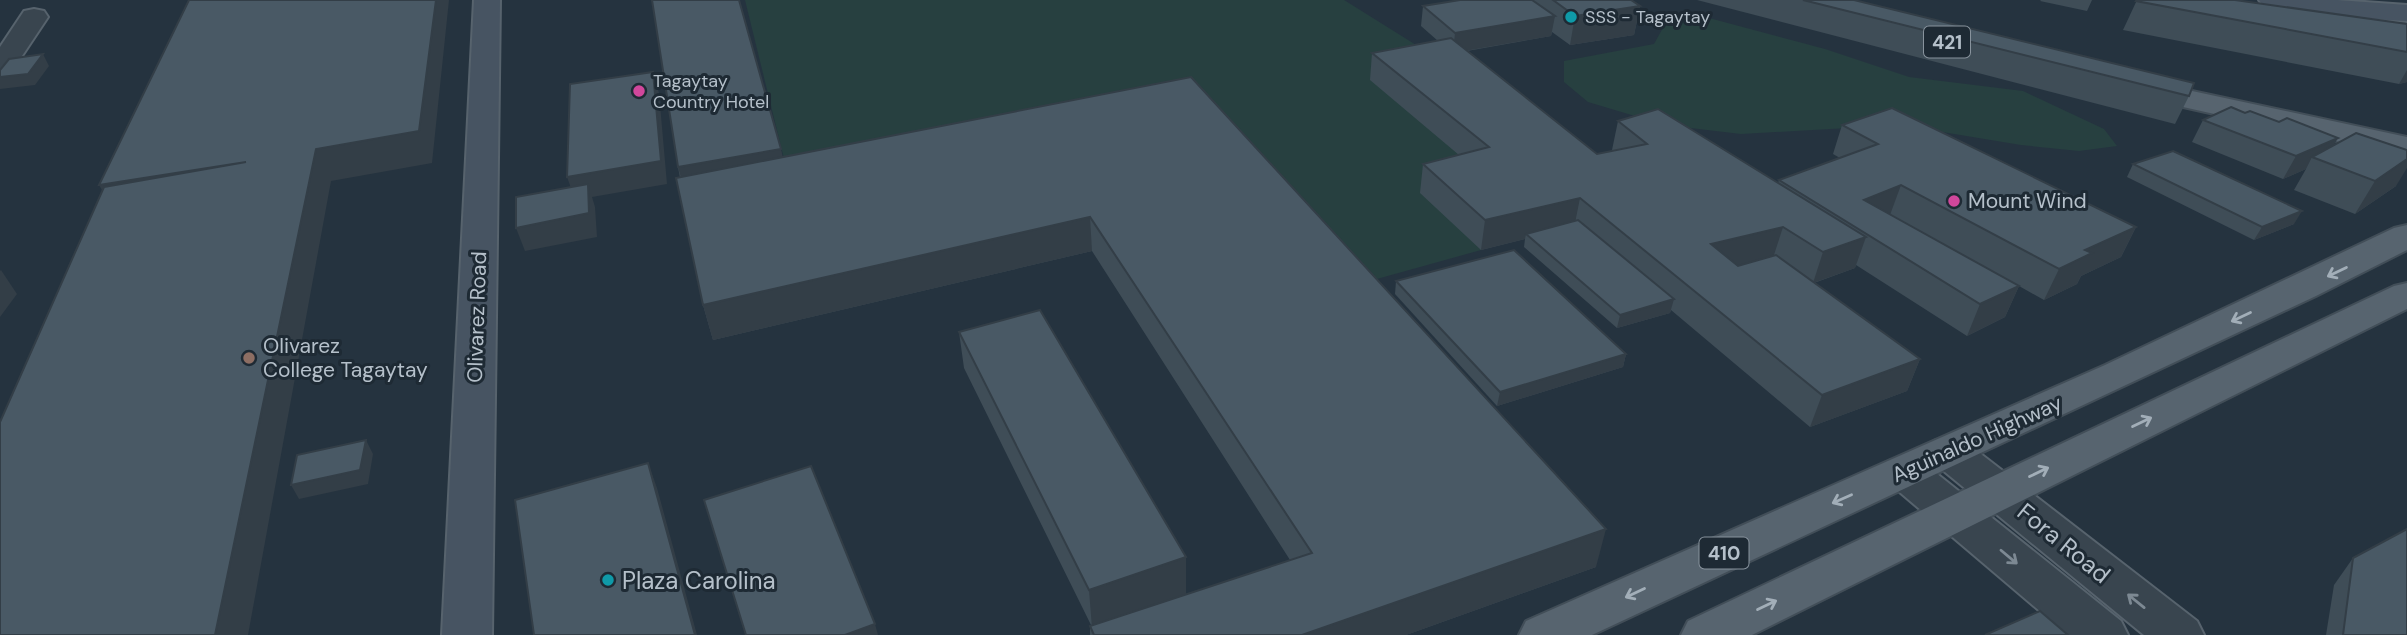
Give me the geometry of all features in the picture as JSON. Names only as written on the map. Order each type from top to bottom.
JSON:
[{"type":"main road","points":[[2113,82],[2300,126],[2407,147]]},
{"type":"main road","name":"Aguinaldo Highway","points":[[1544,635],[1949,452],[2314,283],[2407,236]]},
{"type":"main road","points":[[1706,635],[2407,294]]},
{"type":"street","name":"Olivarez Road","points":[[467,635],[487,0]]},
{"type":"street","points":[[2272,0],[2407,13]]},
{"type":"street","points":[[1,64],[34,16]]},
{"type":"street","name":"Fora Road","points":[[1949,452],[2179,635]]},
{"type":"street","name":"Fora Road","points":[[1905,472],[2103,635]]},
{"type":"green space","points":[[745,0],[1344,0],[1448,65],[1485,176],[1481,250],[1366,282],[790,183]]},
{"type":"green space","points":[[1694,14],[1825,49],[1909,77],[2023,91],[2104,129],[2117,146],[2079,151],[2021,145],[1900,125],[1741,134],[1665,125],[1588,102],[1564,82],[1564,61],[1654,44],[1669,17]]},
{"type":"building","name":"Olivarez College Tagaytay","points":[[189,0],[436,0],[419,131],[316,149],[215,635],[0,635],[0,422],[104,187],[246,162],[99,185]]},
{"type":"building","points":[[652,0],[739,0],[781,149],[678,167]]},
{"type":"building","points":[[1460,0],[1532,0],[1555,16],[1455,33],[1423,6]]},
{"type":"building","points":[[1553,0],[1631,0],[1640,6],[1575,16]]},
{"type":"building","points":[[1803,0],[1854,0],[2194,83],[2189,96]]},
{"type":"building","points":[[2235,0],[2407,24],[2407,52],[2136,1]]},
{"type":"building","points":[[1451,38],[1597,154],[1647,144],[1618,121],[1658,109],[1866,237],[1823,252],[1783,227],[1711,244],[1738,266],[1776,255],[1920,359],[1822,395],[1580,198],[1485,220],[1423,164],[1489,147],[1372,53]]},
{"type":"building","points":[[43,54],[28,74],[0,77],[0,70],[9,59]]},
{"type":"building","points":[[653,72],[661,161],[567,177],[570,84]]},
{"type":"building","points":[[1191,77],[1606,529],[1302,635],[1094,635],[1090,626],[1312,553],[1090,217],[703,305],[676,178]]},
{"type":"building","points":[[2231,107],[2279,122],[2287,118],[2338,138],[2296,156],[2203,120]]},
{"type":"building","points":[[1892,108],[2136,227],[2085,250],[2092,253],[2059,269],[1901,185],[1864,200],[2019,286],[1980,304],[1779,180],[1878,144],[1842,125]]},
{"type":"building","points":[[2356,133],[2407,150],[2407,159],[2375,181],[2312,157]]},
{"type":"building","points":[[2173,151],[2302,211],[2262,227],[2133,164]]},
{"type":"building","points":[[588,184],[589,213],[516,228],[516,197]]},
{"type":"building","points":[[1578,220],[1674,299],[1620,315],[1526,234]]},
{"type":"building","points":[[1514,250],[1626,354],[1500,392],[1396,281]]},
{"type":"building","points":[[1040,310],[1186,557],[1089,590],[959,332]]},
{"type":"building","points":[[366,440],[360,470],[291,485],[297,455]]},
{"type":"building","name":"Plaza Carolina","points":[[648,463],[695,635],[534,635],[515,500]]},
{"type":"building","points":[[811,466],[875,624],[845,635],[746,635],[704,500]]},
{"type":"building","points":[[2407,529],[2407,635],[2343,635],[2353,558]]},
{"type":"building","points":[[2040,611],[2068,635],[1985,635]]},
{"type":"place","name":"SSS - Tagaytay","points":[[1571,17]]},
{"type":"place","name":"Tagaytay Country Hotel","points":[[639,91]]},
{"type":"place","name":"Mount Wind","points":[[1954,201]]},
{"type":"place","name":"Olivarez College Tagaytay","points":[[249,358]]},
{"type":"place","name":"Plaza Carolina","points":[[608,580]]}]
